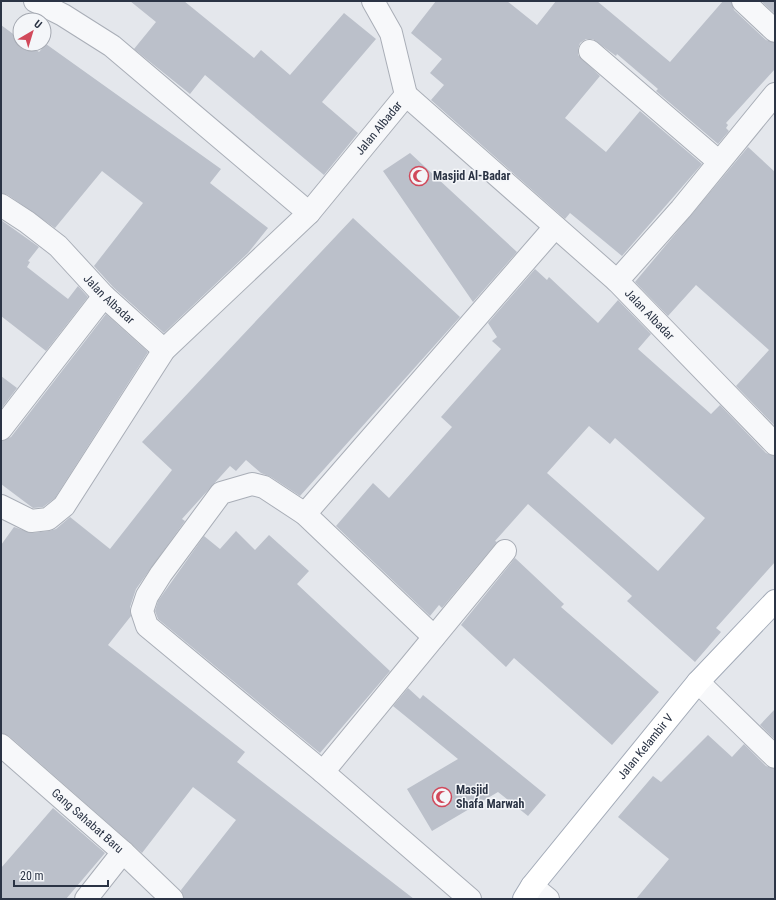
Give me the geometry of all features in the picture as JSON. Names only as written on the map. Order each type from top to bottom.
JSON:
[{"type":"main road","name":"Jalan Kelambir V","points":[[535,895],[698,682],[775,601]]},
{"type":"street","points":[[35,1],[63,14],[112,46],[309,213]]},
{"type":"street","points":[[373,1],[391,33],[406,95]]},
{"type":"street","points":[[743,1],[775,31]]},
{"type":"street","points":[[590,51],[718,162]]},
{"type":"street","points":[[617,281],[680,209],[775,94]]},
{"type":"street","name":"Jalan Albadar","points":[[1,205],[27,222],[58,246],[104,296],[164,350],[309,213],[406,95],[617,281],[775,444]]},
{"type":"street","points":[[305,514],[555,227]]},
{"type":"street","points":[[1,429],[104,296]]},
{"type":"street","points":[[1,506],[31,521],[48,519],[64,506],[164,350]]},
{"type":"street","points":[[434,637],[305,514],[264,487],[252,484],[221,493],[161,574],[147,596],[142,611],[147,626],[323,772],[470,899]]},
{"type":"street","points":[[323,772],[505,551]]},
{"type":"street","points":[[698,682],[775,757]]},
{"type":"street","name":"Gang Sahabat Baru","points":[[1,745],[123,852],[172,899]]},
{"type":"street","points":[[86,899],[123,852]]},
{"type":"building","points":[[130,1],[184,1],[254,58],[261,50],[290,75],[344,13],[376,39],[322,102],[358,133],[324,175],[205,75],[190,94],[134,49],[156,22]]},
{"type":"building","points":[[436,1],[507,1],[537,25],[556,1],[597,1],[670,62],[723,1],[731,1],[734,10],[766,40],[775,43],[775,69],[726,123],[728,125],[726,128],[729,131],[718,144],[656,91],[658,89],[617,54],[616,56],[593,39],[586,39],[580,43],[578,55],[600,76],[565,118],[606,152],[640,111],[702,164],[622,256],[570,213],[565,219],[431,100],[444,85],[430,73],[442,59],[411,33]]},
{"type":"building","points":[[761,1],[775,1],[775,14]]},
{"type":"building","points":[[1,25],[12,33],[12,52],[52,52],[52,48],[221,169],[210,183],[268,228],[248,253],[164,333],[113,287],[94,266],[143,203],[102,171],[55,228],[8,195],[1,193]]},
{"type":"building","points":[[748,147],[775,172],[775,426],[736,386],[769,350],[696,285],[668,316],[635,282]]},
{"type":"building","points":[[410,153],[517,252],[473,302],[383,171]]},
{"type":"building","points":[[353,218],[460,317],[300,496],[271,477],[261,473],[246,460],[236,471],[230,466],[182,519],[185,521],[136,589],[130,607],[131,616],[108,645],[245,752],[237,762],[414,899],[184,899],[181,890],[236,820],[193,787],[142,853],[9,736],[1,733],[1,545],[14,527],[32,533],[49,531],[56,529],[70,517],[110,549],[172,470],[142,442]]},
{"type":"building","points":[[1,220],[39,247],[28,261],[30,262],[27,267],[68,299],[78,286],[88,297],[46,351],[1,316]]},
{"type":"building","points":[[535,269],[547,280],[549,277],[598,323],[618,300],[651,334],[638,349],[711,414],[720,405],[766,453],[775,456],[775,562],[716,628],[721,632],[695,662],[627,601],[632,596],[528,504],[495,541],[497,542],[442,608],[439,605],[430,616],[336,526],[373,483],[389,498],[452,427],[441,417],[501,349],[492,341],[497,337],[488,323]],"holes":[[[589,426],[610,444],[615,438],[705,518],[658,571],[547,473]]]},
{"type":"building","points":[[106,314],[148,352],[55,498],[43,507],[33,508],[1,484],[1,441],[11,437]]},
{"type":"building","points":[[1,376],[17,388],[1,409]]},
{"type":"building","points":[[236,531],[255,550],[269,535],[309,571],[297,584],[390,671],[320,753],[158,619],[155,611],[158,601],[204,536],[220,549]]},
{"type":"building","points":[[515,558],[564,604],[561,607],[659,692],[612,745],[514,658],[506,667],[461,625]]},
{"type":"building","points":[[408,688],[420,699],[423,695],[546,795],[528,816],[498,792],[432,831],[407,789],[458,759],[393,706]]},
{"type":"building","points":[[775,709],[775,740],[760,725]]},
{"type":"building","points":[[708,735],[732,757],[744,744],[766,766],[775,769],[775,899],[636,899],[669,859],[618,817],[653,776],[661,782]]},
{"type":"building","points":[[53,808],[105,853],[66,899],[1,899],[1,868]]},
{"type":"place","name":"Masjid Al-Badar","points":[[419,176]]},
{"type":"place","name":"Masjid Shafa Marwah","points":[[442,797]]}]
